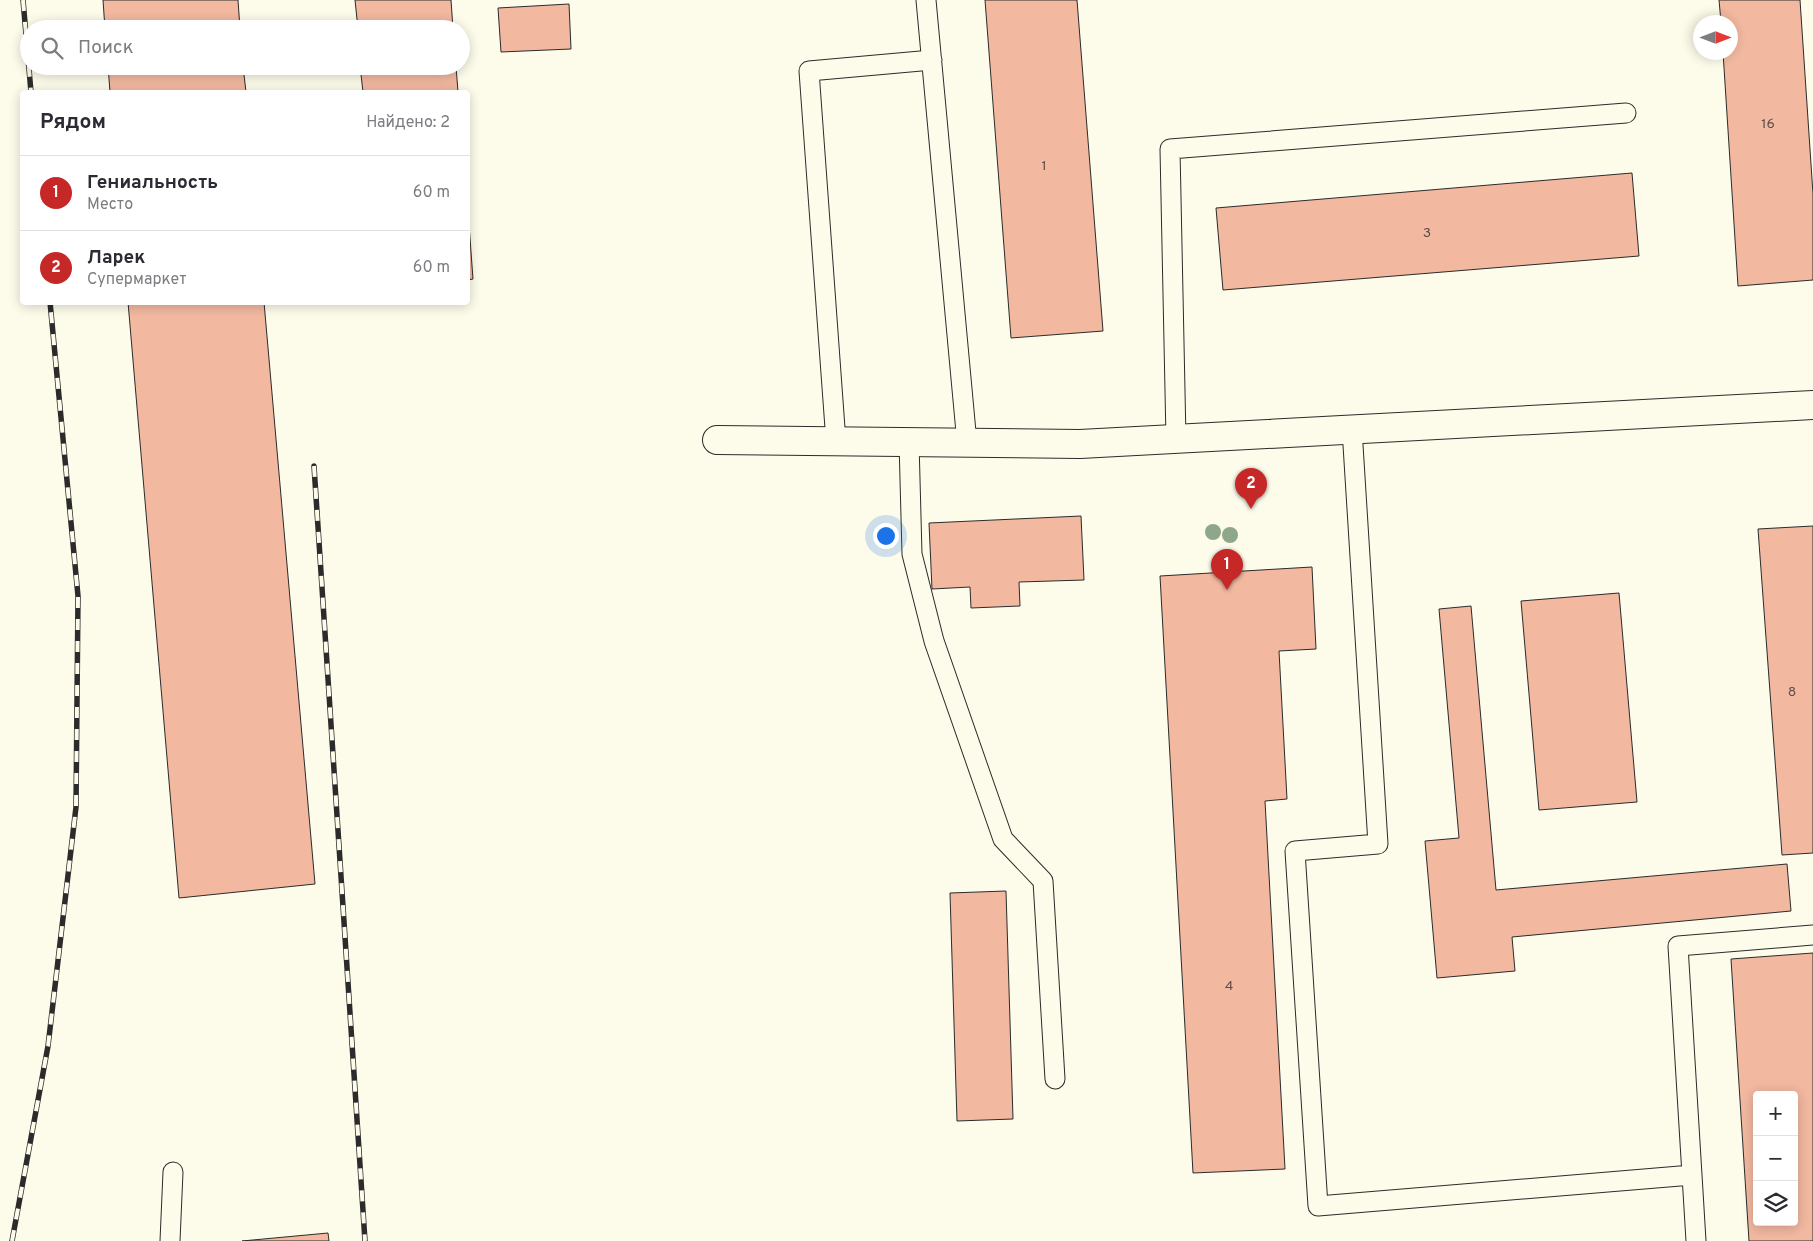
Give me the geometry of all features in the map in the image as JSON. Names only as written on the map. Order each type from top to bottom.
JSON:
[{"type":"street","points":[[717,440],[1080,444],[1813,405]]},
{"type":"lane","points":[[926,0],[967,443]]},
{"type":"lane","points":[[836,442],[809,71],[932,60]]},
{"type":"lane","points":[[1176,439],[1170,149],[1626,113]]},
{"type":"lane","points":[[1352,429],[1378,844],[1295,851],[1318,1206],[1692,1175]]},
{"type":"lane","points":[[909,442],[912,554],[934,640],[1003,839],[1043,881],[1055,1079]]},
{"type":"lane","points":[[1696,1241],[1678,946],[1813,935]]},
{"type":"lane","points":[[170,1241],[173,1172]]},
{"type":"building","points":[[103,0],[238,0],[239,20],[104,20]]},
{"type":"building","points":[[355,0],[451,0],[452,20],[357,20]]},
{"type":"building","points":[[985,0],[1077,0],[1103,331],[1011,338]]},
{"type":"building","points":[[1719,0],[1800,0],[1813,194],[1813,280],[1738,286],[1724,60],[1738,60],[1738,15],[1720,15]]},
{"type":"building","points":[[569,4],[571,49],[501,52],[498,8]]},
{"type":"building","points":[[109,75],[244,75],[246,90],[110,90]]},
{"type":"building","points":[[361,75],[457,75],[458,90],[363,90]]},
{"type":"building","points":[[1632,173],[1639,256],[1223,290],[1216,208]]},
{"type":"building","points":[[470,238],[473,279],[470,280]]},
{"type":"building","points":[[128,305],[264,305],[315,884],[179,898]]},
{"type":"building","points":[[1081,516],[1084,580],[1019,582],[1020,606],[971,608],[970,587],[932,589],[929,523]]},
{"type":"building","points":[[1813,526],[1813,853],[1782,855],[1758,529]]},
{"type":"building","points":[[1312,567],[1316,649],[1279,651],[1287,799],[1265,801],[1285,1169],[1193,1173],[1160,576]]},
{"type":"building","points":[[1619,593],[1637,802],[1539,810],[1521,601]]},
{"type":"building","points":[[1471,606],[1496,890],[1787,864],[1791,911],[1512,937],[1515,971],[1437,978],[1425,841],[1459,838],[1439,609]]},
{"type":"building","points":[[1006,891],[1013,1119],[957,1121],[950,893]]},
{"type":"building","points":[[1813,953],[1813,1241],[1749,1241],[1731,959]]},
{"type":"building","points":[[328,1233],[329,1241],[242,1241]]},
{"type":"railway","points":[[23,0],[25,20]]},
{"type":"railway","points":[[30,75],[31,90]]},
{"type":"railway","points":[[12,1241],[48,1046],[76,807],[78,596],[50,305]]},
{"type":"railway","points":[[314,466],[365,1241]]},
{"type":"place","name":"Ларек","points":[[1251,509]]},
{"type":"place","name":"Гениальность","points":[[1227,590]]}]
